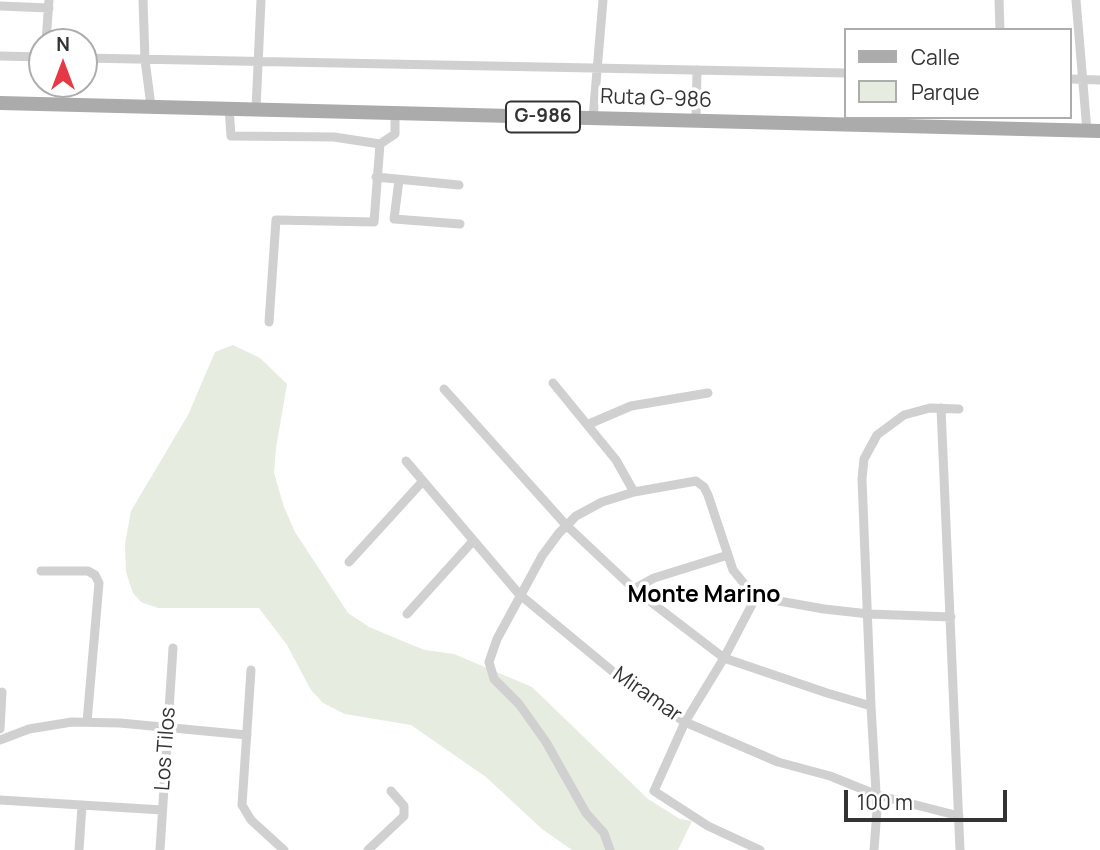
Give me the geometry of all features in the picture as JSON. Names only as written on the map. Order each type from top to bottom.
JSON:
[{"type":"main road","name":"Ruta G-986","points":[[0,103],[1093,131]]},
{"type":"street","points":[[143,0],[145,60],[151,106]]},
{"type":"street","points":[[256,109],[261,0]]},
{"type":"street","points":[[593,118],[603,0]]},
{"type":"street","points":[[999,0],[1000,28]]},
{"type":"street","points":[[1076,0],[1083,80],[1093,131]]},
{"type":"street","points":[[0,6],[49,4],[47,28]]},
{"type":"street","points":[[0,56],[28,57]]},
{"type":"street","points":[[98,58],[844,73]]},
{"type":"street","points":[[696,121],[697,70]]},
{"type":"street","points":[[1072,79],[1100,80]]},
{"type":"street","points":[[229,108],[232,136],[334,137],[380,144],[395,134],[395,113]]},
{"type":"street","points":[[269,322],[276,220],[374,222],[380,144]]},
{"type":"street","points":[[376,177],[459,185]]},
{"type":"street","points":[[399,180],[394,219],[460,224]]},
{"type":"street","points":[[553,383],[616,460],[634,492]]},
{"type":"street","points":[[444,389],[566,525],[634,589],[724,658],[827,694],[871,706]]},
{"type":"street","points":[[589,424],[631,406],[708,393]]},
{"type":"street","points":[[941,408],[960,850]]},
{"type":"street","points":[[874,850],[877,795],[862,479],[868,450],[877,435],[895,420],[921,410],[959,409]]},
{"type":"street","name":"Miramar","points":[[406,461],[519,594],[640,694],[685,722],[778,762],[830,776],[877,795],[959,816]]},
{"type":"street","points":[[610,850],[604,833],[586,813],[564,771],[531,719],[491,674],[490,656],[519,594],[542,556],[566,525],[593,506],[634,492],[696,481],[704,487],[708,495],[737,576],[746,586],[758,593],[803,606],[869,614],[951,617]]},
{"type":"street","points":[[349,562],[422,482]]},
{"type":"street","points":[[407,614],[473,541]]},
{"type":"street","points":[[634,589],[654,578],[728,555]]},
{"type":"street","points":[[41,571],[88,571],[95,575],[99,583],[87,722]]},
{"type":"street","points":[[758,593],[724,658],[685,722],[654,791],[708,826],[760,850]]},
{"type":"street","name":"Los Tilos","points":[[160,850],[173,648]]},
{"type":"street","points":[[251,670],[242,799],[244,811],[284,850]]},
{"type":"street","points":[[0,729],[2,692]]},
{"type":"street","points":[[0,740],[44,726],[87,722],[247,735]]},
{"type":"street","points":[[369,850],[404,816],[404,806],[391,791]]},
{"type":"street","points":[[0,800],[162,810]]},
{"type":"street","points":[[79,850],[82,805]]},
{"type":"green space","points":[[233,345],[260,358],[287,384],[274,473],[295,532],[348,613],[369,627],[412,645],[425,650],[454,654],[532,687],[648,799],[680,819],[692,821],[678,850],[572,850],[542,829],[486,777],[411,725],[345,714],[323,703],[311,690],[287,645],[259,608],[158,608],[141,602],[133,593],[126,572],[125,544],[131,511],[188,415],[215,352]]},
{"type":"district","name":"Monte Marino","points":[[704,596]]}]
